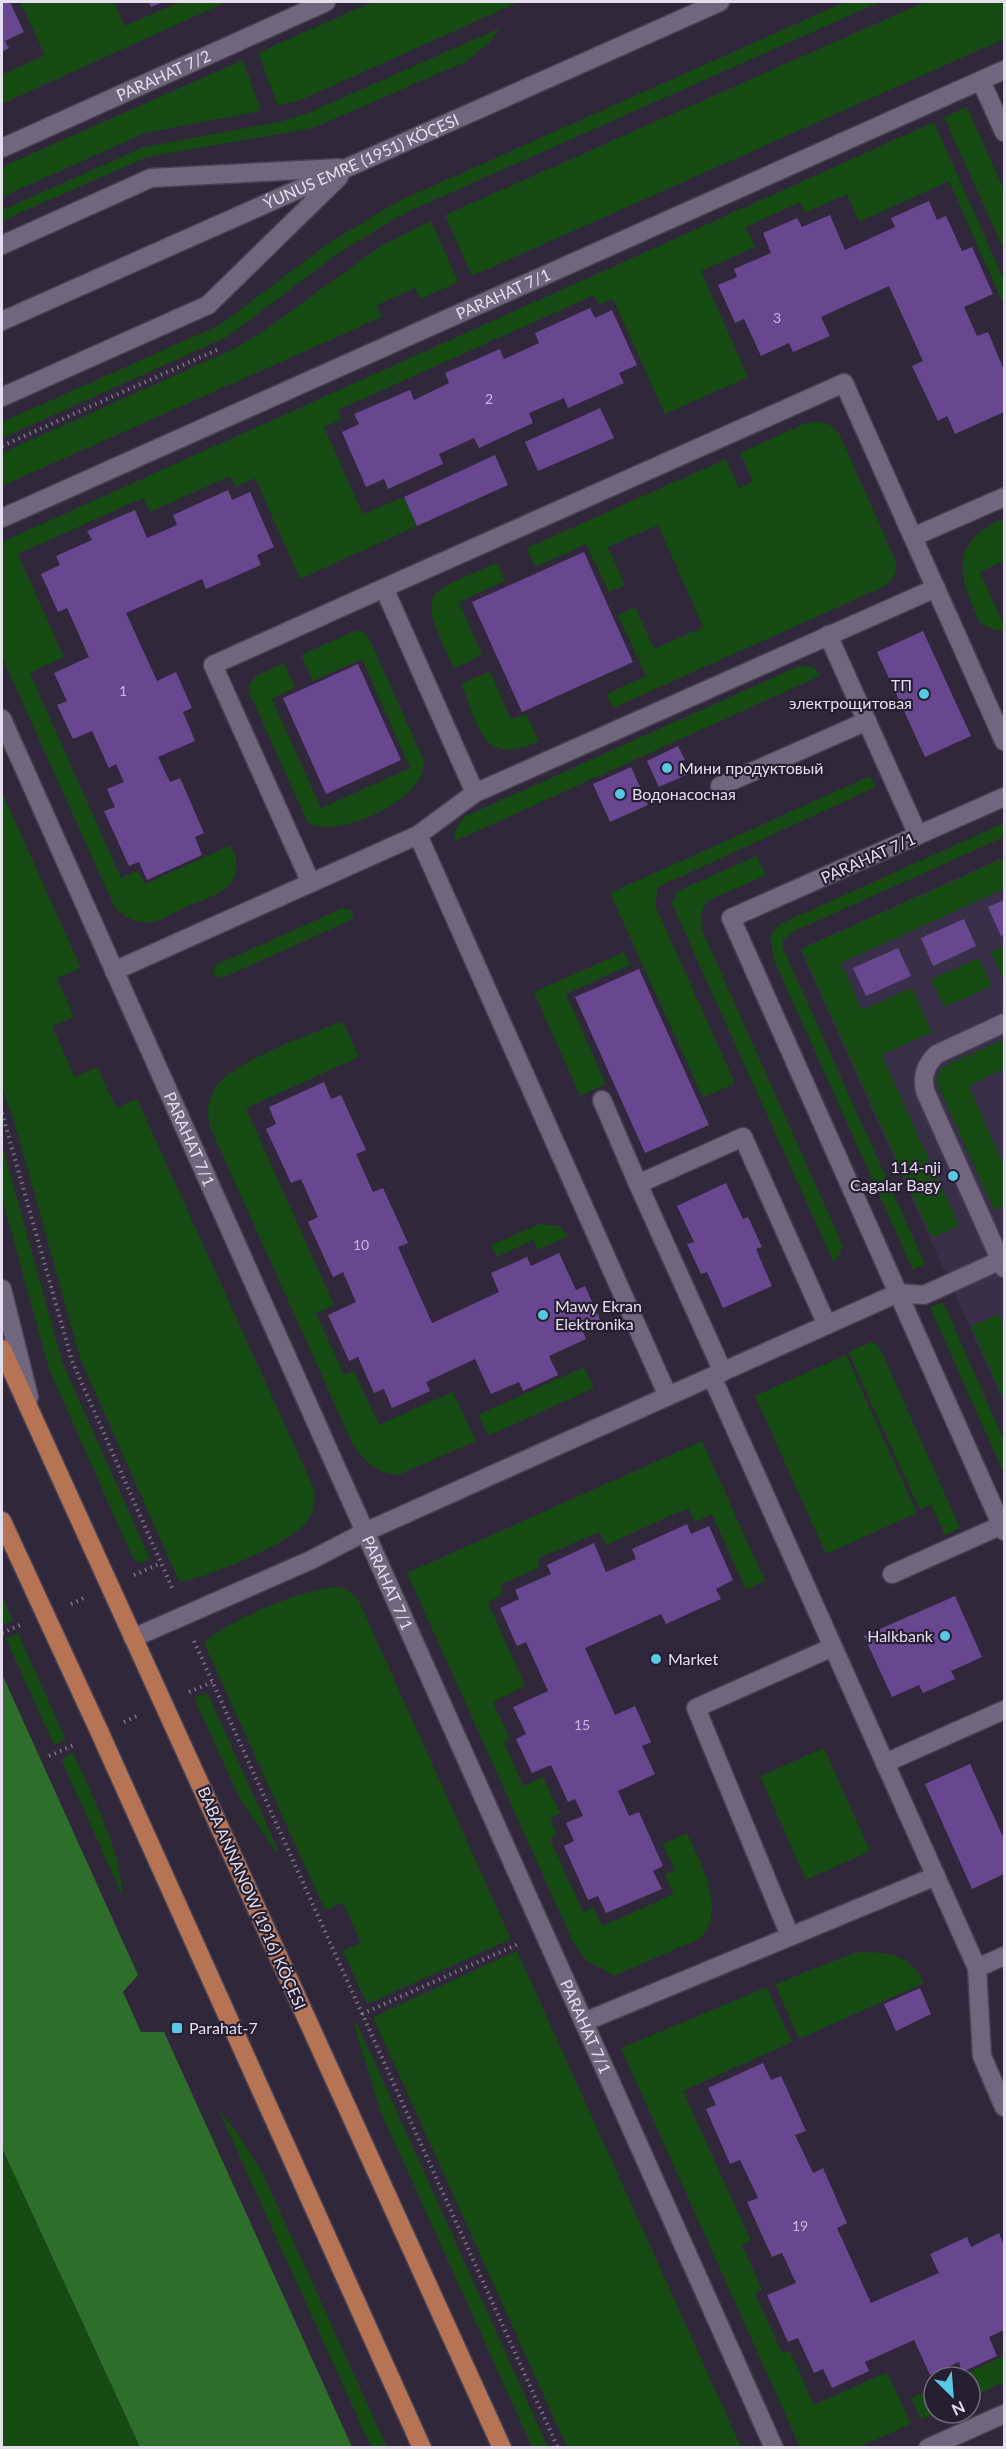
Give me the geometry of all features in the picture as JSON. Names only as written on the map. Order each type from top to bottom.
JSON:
[{"type":"main road","name":"BABA ANNANOW (1916) KÖÇESI","points":[[2,1349],[502,2448]]},
{"type":"main road","points":[[2,1521],[422,2448]]},
{"type":"street","name":"PARAHAT 7/2","points":[[2,147],[326,2]]},
{"type":"street","name":"ÝUNUS EMRE (1951) KÖÇESI","points":[[2,321],[720,2]]},
{"type":"street","name":"PARAHAT 7/1","points":[[2,518],[1005,70]]},
{"type":"street","points":[[981,81],[1005,132]]},
{"type":"street","points":[[2,245],[151,178],[349,168]]},
{"type":"street","points":[[2,397],[208,305],[349,168]]},
{"type":"street","points":[[311,883],[213,665],[844,383],[1005,741]]},
{"type":"street","points":[[913,537],[1005,496]]},
{"type":"street","points":[[384,588],[475,793]]},
{"type":"street","points":[[114,971],[418,835],[475,793],[936,588]]},
{"type":"street","points":[[828,635],[918,835]]},
{"type":"street","name":"PARAHAT 7/1","points":[[2,719],[774,2448]]},
{"type":"street","points":[[720,786],[867,721]]},
{"type":"street","name":"PARAHAT 7/1","points":[[898,1293],[731,918],[1005,796]]},
{"type":"street","points":[[418,835],[668,1396]]},
{"type":"street","points":[[133,1638],[311,1560],[365,1532],[898,1293],[924,1295],[1003,1264],[925,1091],[922,1079],[928,1062],[937,1054],[1005,1023]]},
{"type":"street","points":[[602,1100],[833,1647],[976,1968],[982,2056],[1005,2107]]},
{"type":"street","points":[[638,1184],[743,1137],[827,1325]]},
{"type":"street","points":[[2,1289],[39,1433]]},
{"type":"street","points":[[892,1574],[1003,1528],[898,1293]]},
{"type":"street","points":[[790,1936],[696,1708],[833,1647]]},
{"type":"street","points":[[885,1763],[1005,1710]]},
{"type":"street","points":[[584,2022],[936,1876]]},
{"type":"street","points":[[976,1968],[1005,1956]]},
{"type":"street","points":[[928,2448],[1005,2414]]},
{"type":"path","points":[[2,446],[219,349]]},
{"type":"path","points":[[2,1113],[72,1361],[170,1581]]},
{"type":"path","points":[[145,1571],[161,1563]]},
{"type":"path","points":[[72,1603],[82,1599]]},
{"type":"path","points":[[2,1634],[15,1627]]},
{"type":"path","points":[[199,1652],[558,2448]]},
{"type":"path","points":[[191,1692],[212,1682]]},
{"type":"path","points":[[126,1721],[136,1717]]},
{"type":"path","points":[[49,1756],[69,1747]]},
{"type":"path","points":[[362,2014],[514,1945]]},
{"type":"shaded area","name":"114-nji Cagalar Bagy","points":[[1004,857],[1004,1403],[800,949]]},
{"type":"green space","points":[[20,2],[114,2],[125,26],[180,2],[226,2],[2,104],[2,75],[45,55]]},
{"type":"green space","points":[[372,2],[519,2],[303,99],[278,106],[258,53]]},
{"type":"green space","points":[[845,2],[880,2],[405,213],[340,252],[227,337],[2,438],[2,422],[220,325],[332,241],[399,201]]},
{"type":"green space","points":[[925,2],[1004,2],[1004,39],[472,276],[445,215]]},
{"type":"green space","points":[[500,28],[489,43],[465,62],[313,128],[147,157],[2,221],[2,210],[144,147],[279,122],[308,113]]},
{"type":"green space","points":[[243,60],[261,111],[145,133],[2,197],[2,167]]},
{"type":"green space","points":[[967,107],[1004,190],[1004,250],[944,117]]},
{"type":"green space","points":[[934,122],[1004,280],[1004,305],[949,181],[859,222],[847,194],[805,213],[800,202],[746,227],[755,247],[701,271],[748,377],[665,414],[613,299],[599,305],[594,295],[338,410],[342,419],[324,427],[363,514],[404,497],[417,526],[300,579],[255,478],[235,487],[230,476],[150,512],[143,498],[18,554],[64,657],[30,673],[121,878],[138,871],[145,884],[231,845],[236,860],[236,871],[226,888],[157,921],[139,922],[115,908],[2,657],[2,542]]},
{"type":"green space","points":[[431,221],[458,282],[420,299],[415,288],[377,305],[382,317],[2,486],[2,453],[234,349],[265,330],[381,246]]},
{"type":"green space","points":[[818,421],[832,426],[839,433],[894,557],[896,569],[891,580],[885,586],[613,708],[606,694],[646,676],[618,615],[635,607],[654,649],[703,627],[658,525],[608,547],[625,585],[609,592],[586,544],[535,567],[527,548],[726,459],[739,488],[753,481],[740,453],[806,423]]},
{"type":"green space","points":[[1004,518],[1004,561],[980,572],[1004,626],[1004,630],[997,631],[980,623],[963,576],[963,563],[966,550],[973,539],[986,528]]},
{"type":"green space","points":[[497,563],[505,581],[459,602],[482,655],[454,669],[435,623],[431,609],[433,599],[440,590],[452,583]]},
{"type":"green space","points":[[355,631],[368,636],[423,758],[422,773],[413,788],[378,813],[336,826],[319,826],[307,821],[249,692],[249,685],[256,676],[284,663],[295,688],[272,699],[321,808],[410,768],[362,659],[313,681],[301,655]]},
{"type":"green space","points":[[799,666],[814,667],[820,676],[453,842],[456,829],[464,817]]},
{"type":"green space","points":[[490,671],[511,719],[526,714],[539,741],[520,748],[505,750],[485,739],[461,684]]},
{"type":"green space","points":[[870,776],[876,787],[658,887],[655,905],[735,1083],[703,1098],[610,893]]},
{"type":"green space","points":[[2,792],[81,968],[57,978],[74,1017],[52,1026],[75,1077],[97,1067],[116,1108],[137,1099],[314,1489],[312,1513],[300,1529],[252,1556],[187,1581],[179,1581],[80,1358],[15,1124],[2,1087]]},
{"type":"green space","points":[[1004,823],[1004,837],[795,931],[783,940],[783,948],[925,1264],[913,1270],[774,960],[770,936],[780,924]]},
{"type":"green space","points":[[757,856],[766,875],[707,901],[701,914],[702,930],[843,1246],[837,1259],[833,1261],[672,904],[676,892]]},
{"type":"green space","points":[[1004,858],[1004,889],[841,963],[862,1010],[912,988],[932,1032],[882,1055],[959,1226],[932,1238],[801,949]]},
{"type":"green space","points":[[343,908],[353,911],[353,917],[349,921],[222,978],[212,975],[216,965]]},
{"type":"green space","points":[[1004,946],[1004,981],[991,953]]},
{"type":"green space","points":[[624,952],[630,965],[566,994],[606,1084],[580,1096],[534,992]]},
{"type":"green space","points":[[979,958],[992,986],[944,1007],[931,979]]},
{"type":"green space","points":[[343,1021],[359,1057],[246,1108],[334,1305],[316,1313],[344,1375],[354,1371],[379,1425],[453,1392],[476,1441],[398,1475],[373,1466],[354,1447],[209,1122],[208,1106],[211,1096],[225,1077],[255,1058]]},
{"type":"green space","points":[[1004,1039],[1004,1069],[969,1086],[1004,1166],[1004,1206],[994,1210],[936,1080],[941,1068]]},
{"type":"green space","points":[[2,1144],[63,1364],[150,1559],[139,1564],[131,1554],[49,1369],[2,1198]]},
{"type":"green space","points":[[539,1224],[560,1226],[568,1236],[538,1250],[533,1240],[497,1257],[491,1245]]},
{"type":"green space","points":[[943,1302],[1004,1440],[1004,1474],[930,1307]]},
{"type":"green space","points":[[999,1314],[1004,1327],[1004,1401],[971,1326]]},
{"type":"green space","points":[[871,1342],[879,1346],[960,1528],[945,1535],[931,1505],[920,1510],[848,1352]]},
{"type":"green space","points":[[846,1355],[917,1513],[826,1554],[755,1396]]},
{"type":"green space","points":[[584,1367],[594,1388],[488,1436],[478,1415]]},
{"type":"green space","points":[[702,1441],[765,1581],[746,1590],[712,1514],[695,1522],[688,1508],[606,1545],[599,1532],[537,1559],[540,1567],[500,1585],[503,1594],[488,1602],[525,1686],[493,1702],[510,1739],[504,1742],[523,1786],[543,1777],[560,1813],[550,1818],[557,1835],[550,1839],[583,1912],[593,1907],[602,1926],[674,1894],[665,1875],[675,1870],[663,1844],[687,1833],[709,1885],[712,1913],[701,1938],[614,1976],[586,1960],[574,1944],[407,1573]]},
{"type":"green space","points":[[341,1587],[357,1597],[511,1939],[367,2004],[343,1951],[361,1943],[343,1903],[325,1910],[204,1643],[231,1624],[269,1606],[309,1592]]},
{"type":"green space","points":[[2,1595],[13,1621],[2,1626]]},
{"type":"green space","points":[[18,1633],[66,1740],[54,1745],[6,1639]]},
{"type":"green space","points":[[2,1674],[138,1975],[123,1992],[141,2032],[164,2032],[352,2447],[140,2447],[2,2148]]},
{"type":"green space","points":[[207,1692],[279,1852],[276,1852],[240,1799],[194,1698]]},
{"type":"green space","points":[[824,1748],[870,1851],[806,1880],[760,1776]]},
{"type":"green space","points":[[73,1753],[111,1841],[121,1878],[123,1897],[61,1759]]},
{"type":"green space","points":[[517,1951],[741,2447],[567,2447],[373,2017]]},
{"type":"green space","points":[[857,1952],[897,1956],[912,1966],[924,1983],[799,2039],[775,1984]]},
{"type":"green space","points":[[767,1987],[792,2042],[683,2091],[751,2241],[742,2245],[762,2289],[755,2293],[782,2353],[790,2351],[814,2405],[887,2372],[911,2424],[859,2447],[800,2447],[621,2048]]},
{"type":"green space","points":[[357,2023],[548,2447],[532,2447],[380,2110],[354,2025]]},
{"type":"green space","points":[[219,2111],[237,2132],[263,2174],[387,2447],[371,2447]]},
{"type":"green space","points":[[2,2148],[140,2447],[2,2447]]},
{"type":"green space","points":[[1004,2356],[1004,2382],[982,2392],[982,2366]]},
{"type":"green space","points":[[922,2393],[922,2420],[921,2420],[911,2398]]},
{"type":"building","points":[[2,2],[10,2],[24,32],[5,41],[9,48],[2,52]]},
{"type":"building","points":[[149,2],[163,2],[151,7]]},
{"type":"building","points":[[929,201],[937,220],[946,216],[962,251],[972,247],[993,294],[964,307],[977,336],[988,332],[1004,370],[1004,412],[955,434],[947,416],[938,421],[912,366],[923,361],[889,286],[821,317],[830,336],[793,352],[789,343],[761,356],[744,319],[735,323],[718,285],[737,277],[734,269],[771,253],[763,233],[797,218],[802,227],[830,215],[845,250],[895,227],[891,218]]},
{"type":"building","points":[[590,308],[595,318],[612,310],[637,365],[619,373],[624,383],[568,408],[564,398],[529,413],[533,423],[479,448],[474,438],[439,454],[443,464],[388,489],[384,479],[366,487],[342,432],[359,424],[354,414],[410,390],[414,400],[449,383],[445,373],[500,349],[504,359],[539,343],[535,333]]},
{"type":"building","points":[[600,408],[614,438],[538,471],[525,442]]},
{"type":"building","points":[[495,455],[508,485],[417,526],[404,497]]},
{"type":"building","points":[[228,490],[232,500],[250,492],[274,547],[257,555],[261,565],[206,589],[202,579],[126,613],[157,681],[176,672],[192,708],[183,712],[195,741],[158,757],[170,782],[180,778],[204,833],[195,837],[202,855],[147,880],[139,862],[129,866],[104,811],[115,807],[107,789],[124,782],[116,764],[109,768],[92,731],[73,739],[57,705],[67,701],[54,673],[89,657],[67,608],[58,612],[41,574],[60,565],[56,556],[92,540],[87,531],[135,510],[147,538],[177,525],[173,515]]},
{"type":"building","points":[[584,552],[633,662],[522,712],[472,602]]},
{"type":"building","name":"ТП электрощитовая","points":[[923,631],[971,736],[925,757],[877,652]]},
{"type":"building","points":[[358,664],[401,760],[326,794],[283,698]]},
{"type":"building","name":"Мини продуктовый","points":[[678,746],[685,760],[680,761],[686,775],[659,787],[647,761]]},
{"type":"building","name":"Водонасосная","points":[[631,767],[648,805],[610,822],[593,784]]},
{"type":"building","points":[[1004,900],[1004,934],[1001,936],[988,907]]},
{"type":"building","points":[[964,919],[976,946],[933,966],[921,938]]},
{"type":"building","points":[[898,948],[911,976],[866,996],[853,968]]},
{"type":"building","points":[[639,969],[709,1125],[645,1153],[575,997]]},
{"type":"building","points":[[324,1082],[331,1099],[341,1095],[366,1150],[356,1154],[373,1192],[383,1188],[408,1243],[398,1247],[432,1323],[499,1292],[491,1273],[527,1257],[531,1266],[559,1253],[576,1290],[585,1286],[602,1324],[583,1332],[586,1339],[549,1356],[558,1375],[523,1391],[519,1382],[491,1394],[475,1359],[426,1382],[430,1391],[392,1408],[384,1389],[374,1393],[358,1357],[349,1361],[328,1315],[356,1302],[343,1272],[333,1277],[308,1222],[318,1217],[301,1179],[291,1183],[266,1129],[276,1124],[269,1107]]},
{"type":"building","points":[[726,1183],[743,1219],[748,1217],[762,1247],[756,1249],[772,1286],[723,1308],[707,1272],[701,1274],[687,1244],[694,1242],[677,1206]]},
{"type":"building","points":[[687,1524],[691,1534],[709,1526],[733,1580],[716,1589],[721,1599],[666,1624],[661,1614],[585,1648],[615,1715],[635,1706],[651,1742],[642,1746],[655,1774],[618,1791],[629,1816],[639,1812],[663,1866],[653,1871],[662,1889],[606,1913],[598,1896],[588,1900],[564,1846],[574,1841],[566,1823],[583,1816],[575,1799],[568,1802],[551,1765],[532,1773],[516,1739],[526,1734],[513,1707],[548,1691],[526,1642],[517,1646],[500,1608],[519,1599],[515,1590],[551,1574],[547,1565],[594,1543],[606,1572],[636,1559],[632,1549]]},
{"type":"building","points":[[955,1596],[982,1657],[951,1671],[955,1679],[923,1693],[919,1685],[892,1697],[864,1636]]},
{"type":"building","points":[[970,1764],[1004,1839],[1004,1874],[972,1889],[925,1784]]},
{"type":"building","points":[[920,1988],[931,2014],[896,2031],[884,2004]]},
{"type":"building","points":[[763,2063],[771,2080],[781,2076],[806,2131],[795,2135],[813,2173],[823,2168],[847,2223],[837,2228],[871,2303],[939,2273],[930,2254],[967,2237],[971,2247],[999,2233],[1004,2246],[1004,2330],[989,2337],[997,2356],[977,2365],[960,2365],[959,2362],[952,2365],[925,2365],[914,2340],[865,2362],[869,2371],[832,2388],[823,2369],[814,2373],[798,2338],[788,2342],[767,2295],[796,2283],[782,2253],[772,2257],[747,2202],[758,2198],[740,2160],[730,2164],[706,2109],[716,2105],[708,2088]]},
{"type":"place","name":"ТП электрощитовая","points":[[924,694]]},
{"type":"place","name":"Мини продуктовый","points":[[667,768]]},
{"type":"place","name":"Водонасосная","points":[[620,794]]},
{"type":"place","name":"114-nji Cagalar Bagy","points":[[953,1176]]},
{"type":"place","name":"Mawy Ekran Elektronika","points":[[543,1315]]},
{"type":"place","name":"Halkbank","points":[[945,1636]]},
{"type":"place","name":"Market","points":[[656,1659]]},
{"type":"place","name":"Parahat-7","points":[[177,2028]]}]
